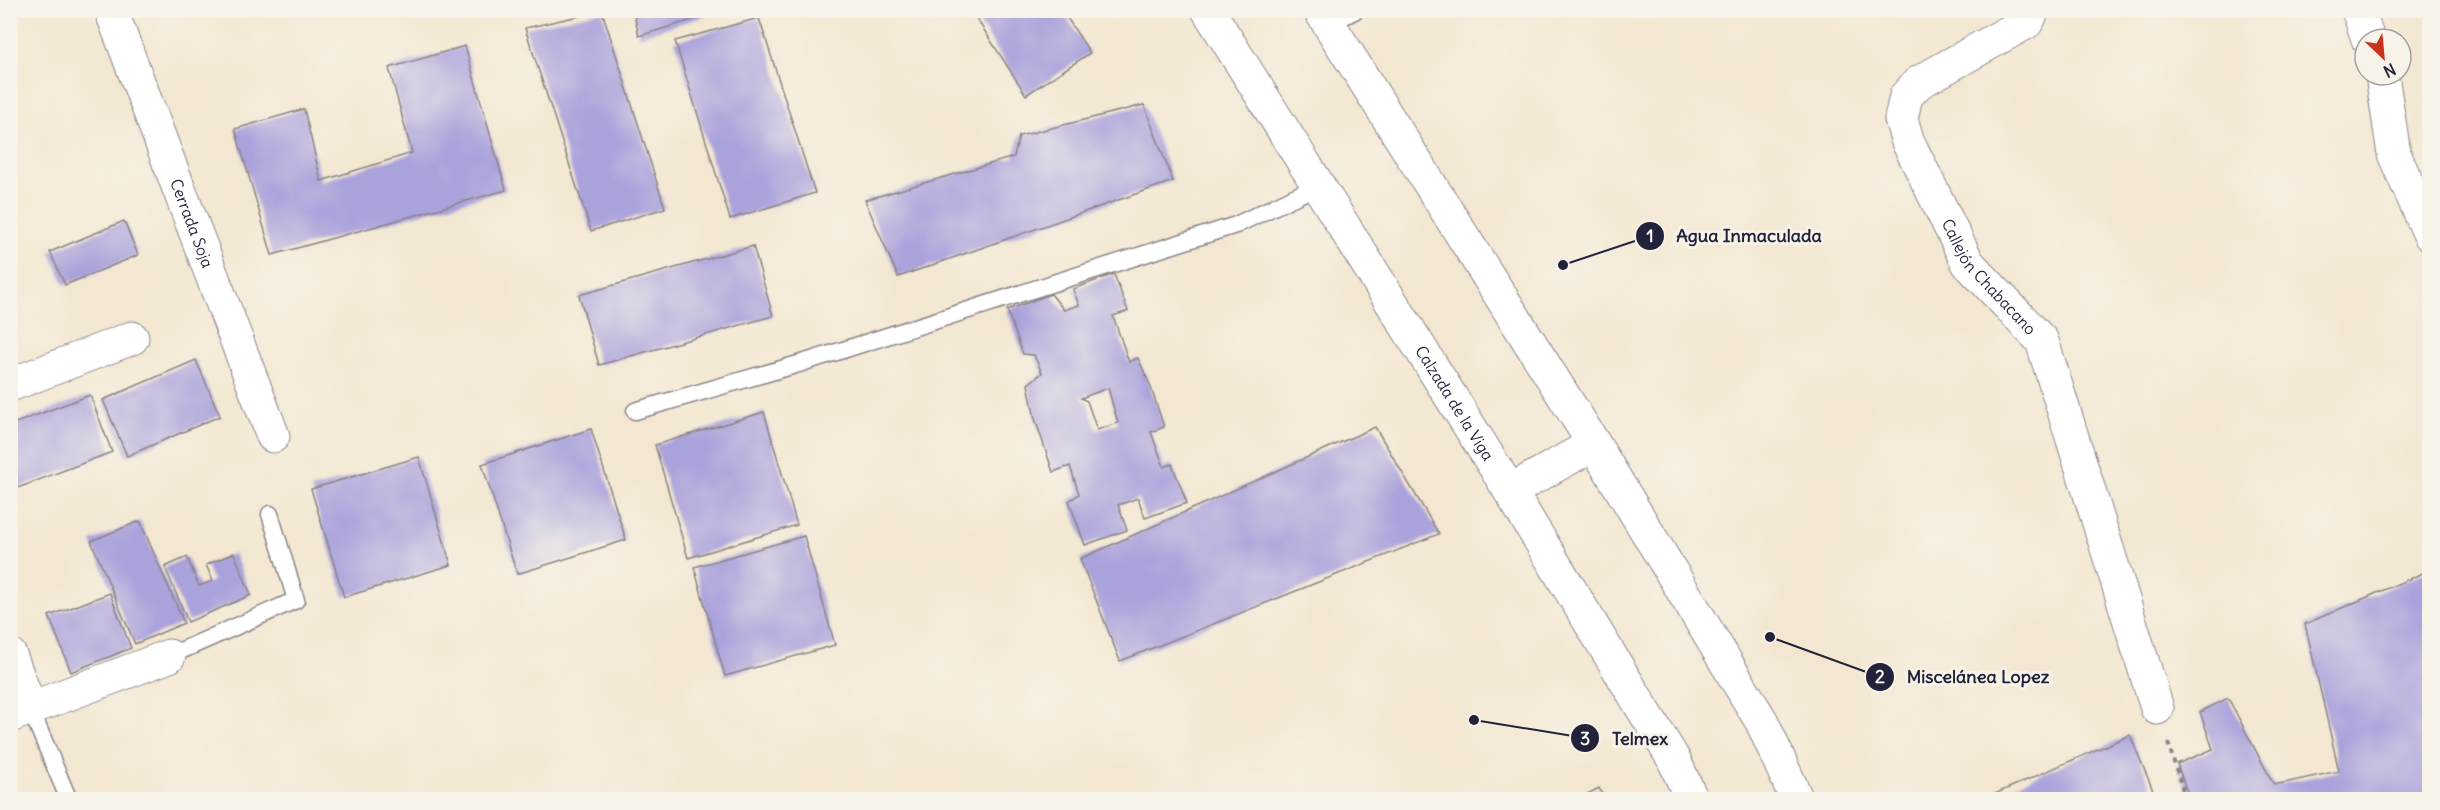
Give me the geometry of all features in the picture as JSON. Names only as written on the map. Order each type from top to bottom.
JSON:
[{"type":"main road","name":"Cerrada Soja","points":[[111,10],[273,436]]},
{"type":"main road","name":"Calzada de la Viga","points":[[1208,10],[1510,491],[1674,760],[1692,800]]},
{"type":"main road","name":"Callejón Chabacano","points":[[2033,10],[2027,22],[1918,83],[1906,96],[1901,119],[1908,142],[1968,263],[2042,341],[2157,708]]},
{"type":"main road","points":[[2358,10],[2364,27]]},
{"type":"main road","points":[[1335,15],[1762,722],[1797,800]]},
{"type":"main road","points":[[2384,87],[2394,154],[2430,235]]},
{"type":"main road","points":[[10,385],[132,338]]},
{"type":"main road","points":[[1510,491],[1594,444]]},
{"type":"main road","points":[[10,655],[20,712],[169,656]]},
{"type":"lane","points":[[635,411],[802,363],[1236,225],[1317,186]]},
{"type":"lane","points":[[169,656],[296,600],[270,514]]},
{"type":"lane","points":[[20,712],[69,800]]},
{"type":"path","points":[[2157,708],[2186,800]]},
{"type":"building","points":[[633,10],[722,10],[722,11],[639,36]]},
{"type":"building","points":[[971,10],[1062,10],[1090,53],[1026,95]]},
{"type":"building","points":[[602,11],[665,208],[591,231],[525,28]]},
{"type":"building","points":[[759,18],[815,193],[730,219],[675,41]]},
{"type":"building","points":[[465,46],[506,190],[272,255],[235,129],[304,109],[321,181],[412,153],[389,68]]},
{"type":"building","points":[[1144,105],[1173,181],[898,277],[865,200],[1014,157],[1019,136]]},
{"type":"building","points":[[124,221],[138,255],[65,285],[50,252]]},
{"type":"building","points":[[753,246],[773,316],[599,365],[579,295]]},
{"type":"building","points":[[1114,274],[1128,311],[1113,316],[1129,362],[1138,358],[1150,385],[1164,427],[1151,432],[1164,467],[1172,464],[1187,503],[1145,518],[1138,498],[1118,505],[1127,530],[1085,545],[1069,501],[1079,494],[1070,466],[1053,472],[1035,419],[1028,384],[1042,373],[1034,355],[1023,354],[1007,310],[1051,294],[1064,310],[1079,305],[1073,289]],"holes":[[[1108,388],[1118,423],[1097,430],[1087,401],[1081,398]]]},
{"type":"building","points":[[196,360],[220,416],[127,456],[103,400]]},
{"type":"building","points":[[90,395],[112,452],[10,491],[10,425]]},
{"type":"building","points":[[764,412],[797,525],[688,558],[655,445]]},
{"type":"building","points":[[1375,427],[1439,534],[1120,661],[1080,559]]},
{"type":"building","points":[[591,429],[626,540],[517,574],[482,464]]},
{"type":"building","points":[[419,457],[451,565],[344,597],[311,489]]},
{"type":"building","points":[[140,521],[184,623],[135,644],[91,541]]},
{"type":"building","points":[[804,536],[835,645],[725,676],[694,567]]},
{"type":"building","points":[[234,553],[251,595],[188,622],[165,567],[187,557],[199,586],[213,581],[206,565]]},
{"type":"building","points":[[2430,570],[2430,800],[2190,800],[2177,764],[2213,749],[2200,712],[2228,698],[2274,785],[2339,771],[2305,624]]},
{"type":"building","points":[[110,593],[131,648],[71,672],[49,616]]},
{"type":"building","points":[[2130,735],[2157,800],[1981,800]]},
{"type":"building","points":[[1599,788],[1605,800],[1576,800]]},
{"type":"place","name":"Agua Inmaculada","points":[[1563,265]]},
{"type":"place","name":"Miscelánea Lopez","points":[[1770,637]]},
{"type":"place","name":"Telmex","points":[[1474,720]]}]
